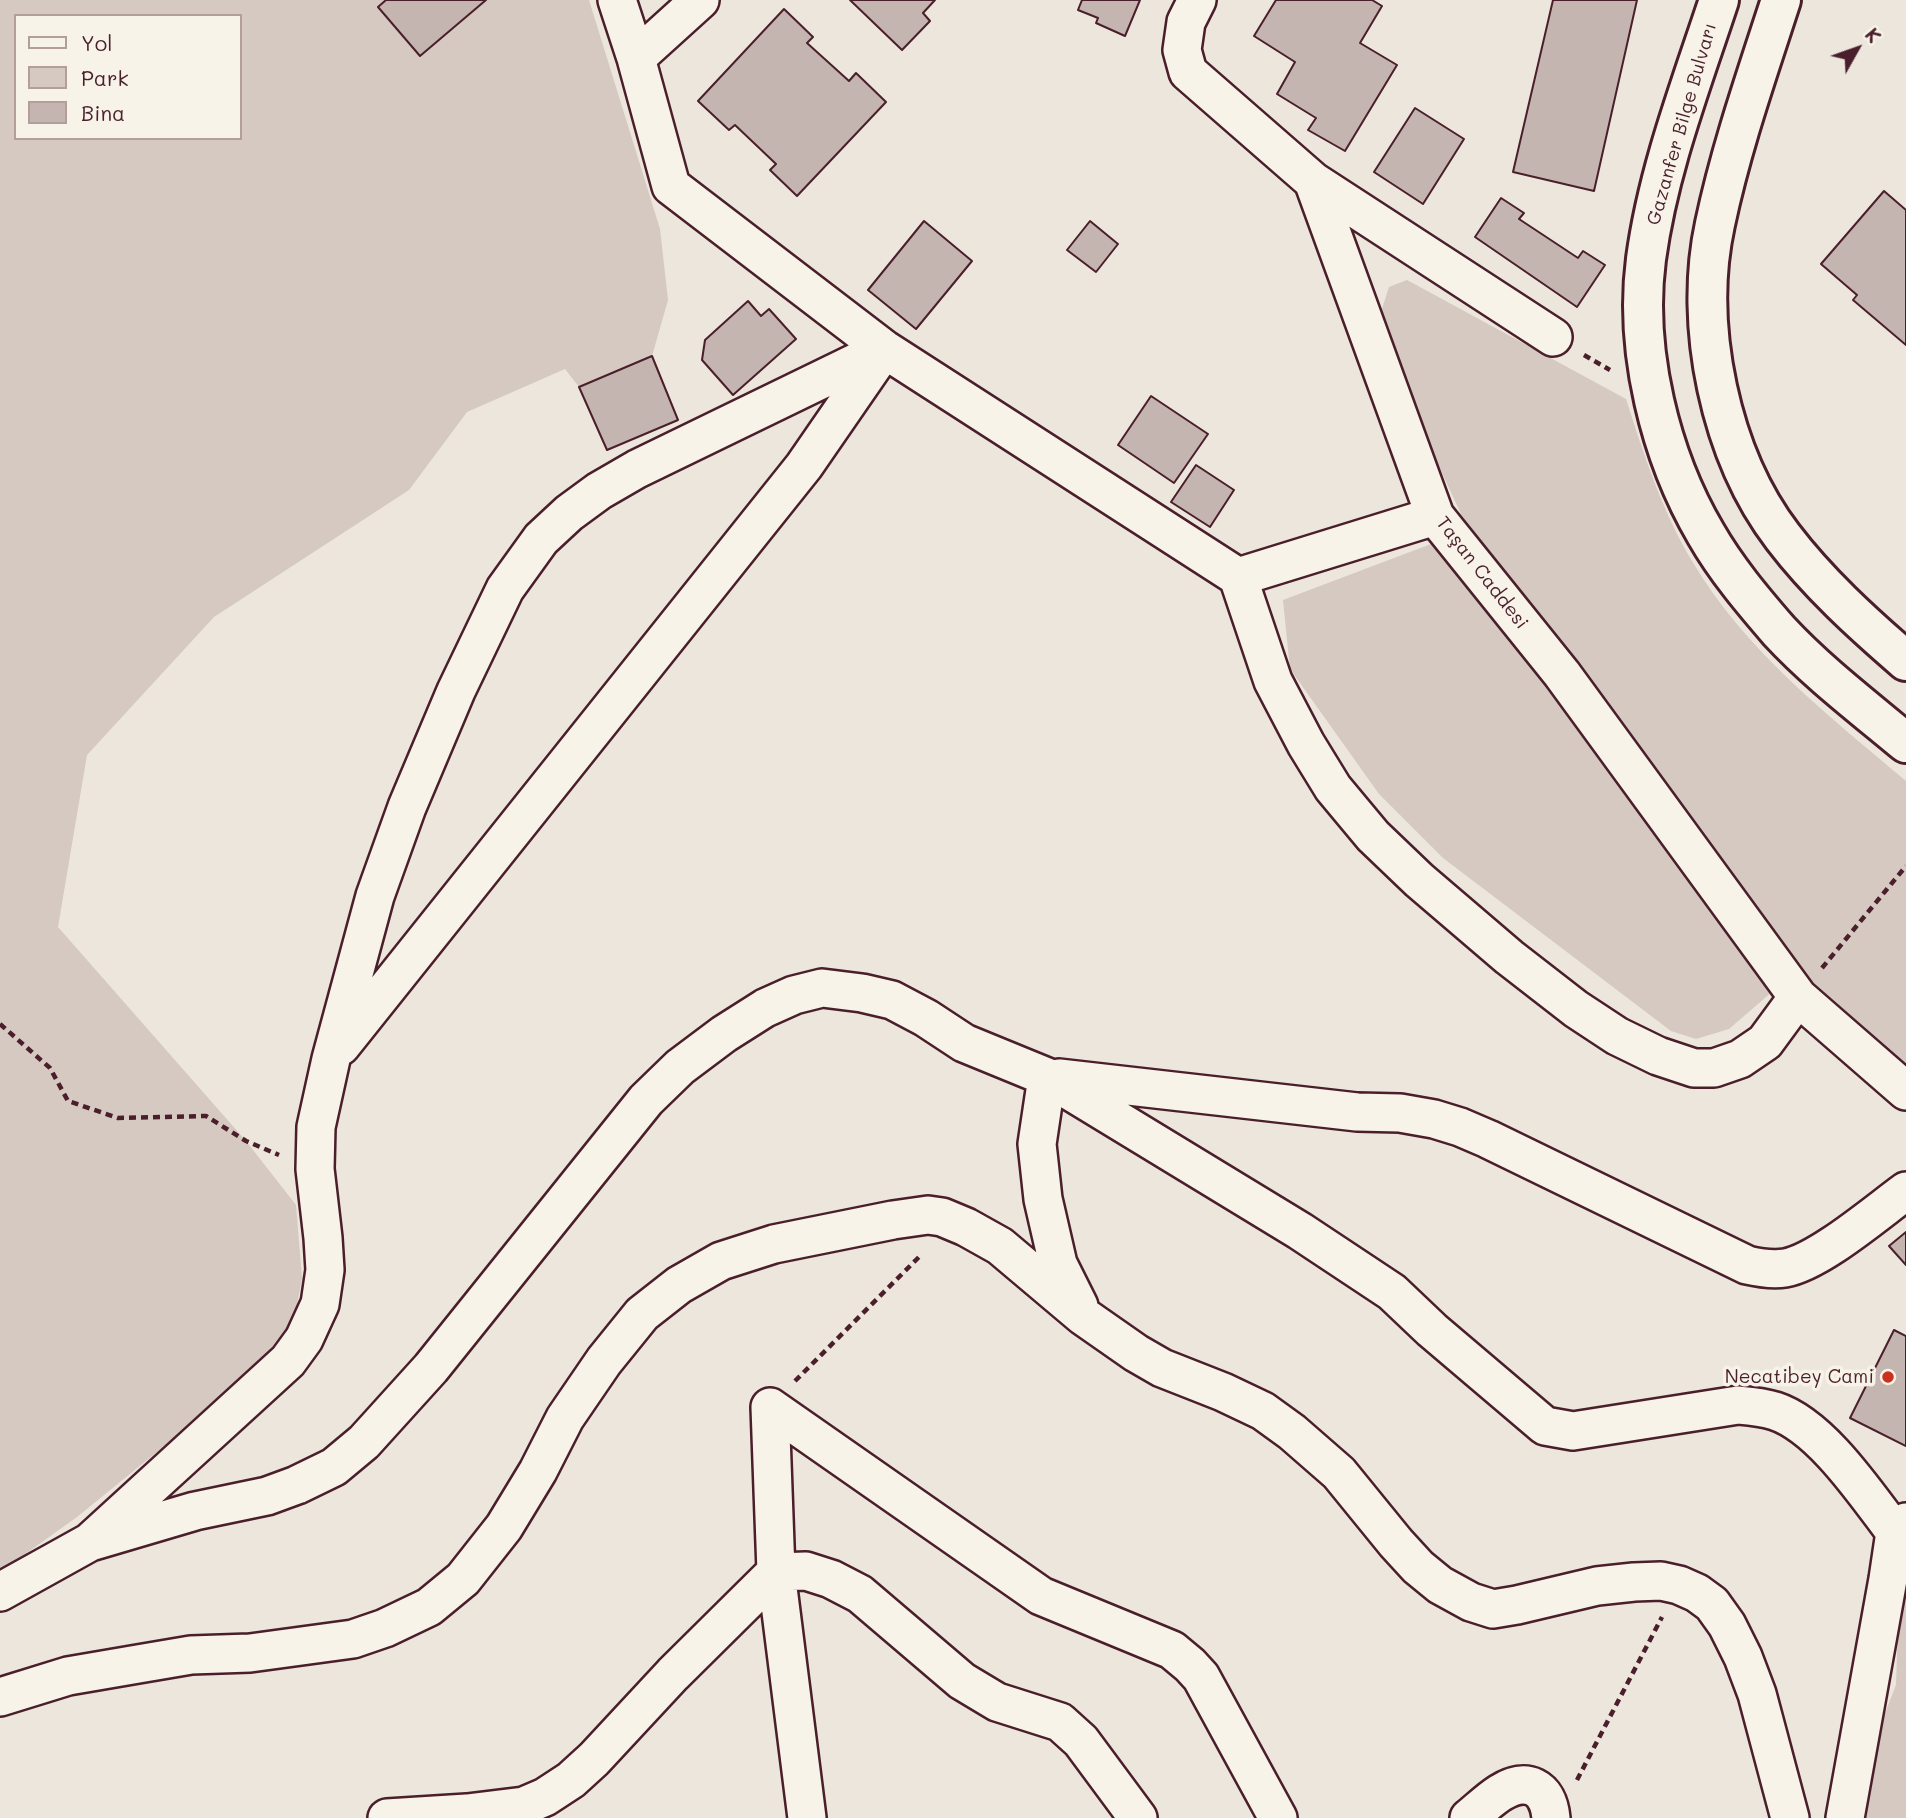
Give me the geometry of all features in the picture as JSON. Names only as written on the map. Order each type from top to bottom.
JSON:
[{"type":"main road","name":"Gazanfer Bilge Bulvarı","points":[[1718,0],[1657,198],[1647,252],[1644,332],[1655,403],[1688,500],[1726,566],[1781,633],[1906,743]]},
{"type":"main road","points":[[1781,0],[1738,136],[1715,225],[1709,263],[1708,303],[1710,343],[1716,379],[1727,424],[1743,467],[1758,500],[1782,536],[1835,596],[1906,661]]},
{"type":"street","points":[[617,0],[636,58],[670,186],[884,349],[1238,577],[1273,681],[1333,788],[1373,836],[1419,880],[1509,957],[1576,1009],[1617,1036],[1658,1056],[1693,1068],[1714,1068],[1740,1059],[1765,1042],[1798,997]]},
{"type":"street","points":[[636,58],[700,0]]},
{"type":"street","name":"Taşan Caddesi","points":[[1197,0],[1186,22],[1182,50],[1188,72],[1313,181],[1435,516],[1562,674],[1798,997],[1906,1091]]},
{"type":"street","points":[[1313,181],[1553,337]]},
{"type":"street","points":[[90,1542],[288,1361],[304,1339],[320,1304],[325,1270],[315,1169],[316,1126],[331,1059],[375,896],[407,807],[456,691],[505,589],[541,539],[569,513],[599,491],[884,349]]},
{"type":"street","points":[[331,1059],[804,466],[884,349]]},
{"type":"street","points":[[1238,577],[1435,516]]},
{"type":"street","points":[[0,1592],[90,1542],[195,1511],[267,1496],[297,1485],[334,1466],[364,1442],[431,1368],[646,1100],[680,1067],[765,1008],[794,995],[822,988],[862,992],[892,1000],[964,1043],[1047,1077],[1300,1231],[1392,1292],[1545,1426],[1559,1430],[1581,1430],[1738,1405],[1776,1411],[1809,1430],[1900,1527],[1888,1579],[1845,1818]]},
{"type":"street","points":[[1047,1077],[1357,1112],[1400,1113],[1434,1119],[1489,1139],[1746,1265],[1773,1270],[1789,1267],[1820,1252],[1906,1191]]},
{"type":"street","points":[[1047,1077],[1037,1144],[1043,1199],[1058,1265],[1083,1315]]},
{"type":"street","points":[[0,1697],[68,1676],[138,1664],[353,1639],[385,1628],[429,1607],[463,1579],[504,1527],[538,1471],[565,1418],[604,1361],[642,1314],[679,1284],[721,1262],[774,1244],[929,1215],[954,1222],[1000,1246],[1083,1315],[1136,1353],[1162,1368],[1264,1410],[1339,1473],[1418,1567],[1440,1585],[1471,1602],[1493,1609],[1597,1586],[1647,1581],[1679,1585],[1697,1593],[1712,1604],[1727,1625],[1743,1657],[1756,1694],[1790,1818]]},
{"type":"street","points":[[770,1407],[776,1572],[807,1818]]},
{"type":"street","points":[[770,1407],[1041,1596],[1172,1650],[1201,1677],[1278,1818]]},
{"type":"street","points":[[387,1818],[479,1812],[524,1806],[545,1797],[571,1780],[594,1759],[673,1674],[776,1572],[806,1571],[831,1579],[860,1594],[962,1681],[997,1702],[1060,1722],[1081,1741],[1138,1818]]},
{"type":"street","points":[[1469,1818],[1500,1793],[1518,1785],[1534,1787],[1544,1794],[1550,1818]]},
{"type":"path","points":[[1553,337],[1610,370]]},
{"type":"path","points":[[1798,997],[1906,866]]},
{"type":"path","points":[[0,1024],[50,1068],[68,1101],[118,1118],[206,1116],[246,1142],[315,1169]]},
{"type":"path","points":[[770,1407],[954,1222]]},
{"type":"path","points":[[1573,1787],[1679,1585]]},
{"type":"green space","points":[[0,0],[589,0],[660,229],[668,300],[652,356],[579,387],[565,369],[467,412],[409,490],[214,617],[87,755],[58,927],[246,1141],[296,1205],[302,1278],[294,1321],[269,1357],[222,1399],[77,1517],[0,1572]]},
{"type":"green space","points":[[1407,280],[1626,399],[1663,503],[1681,542],[1713,594],[1762,653],[1818,706],[1906,781],[1906,1079],[1840,1024],[1461,514],[1389,358],[1380,315],[1389,287]]},
{"type":"green space","points":[[1431,544],[1443,547],[1459,563],[1773,991],[1729,1029],[1696,1039],[1671,1031],[1443,858],[1379,794],[1290,669],[1283,600]]},
{"type":"green space","points":[[1906,1577],[1906,1818],[1864,1818],[1882,1721],[1896,1685],[1899,1596]]},
{"type":"building","points":[[386,0],[486,0],[420,56],[378,7]]},
{"type":"building","points":[[850,0],[935,0],[923,13],[930,21],[902,50]]},
{"type":"building","points":[[1082,0],[1140,0],[1125,36],[1096,23],[1098,18],[1078,10]]},
{"type":"building","points":[[1276,0],[1372,0],[1382,6],[1360,43],[1397,65],[1345,151],[1308,130],[1316,118],[1277,94],[1295,62],[1254,36]]},
{"type":"building","points":[[1553,0],[1637,0],[1594,191],[1513,172]]},
{"type":"building","points":[[784,9],[813,37],[807,43],[849,81],[856,73],[886,102],[797,196],[770,170],[776,164],[735,125],[729,130],[698,101]]},
{"type":"building","points":[[1415,108],[1464,139],[1423,204],[1374,172]]},
{"type":"building","points":[[1884,191],[1906,210],[1906,345],[1853,300],[1857,295],[1821,264]]},
{"type":"building","points":[[1501,198],[1524,213],[1519,219],[1578,258],[1583,251],[1605,265],[1577,307],[1475,237]]},
{"type":"building","points":[[924,221],[972,261],[916,329],[868,290]]},
{"type":"building","points":[[1090,221],[1118,244],[1096,272],[1067,250]]},
{"type":"building","points":[[748,301],[761,316],[769,309],[796,339],[733,395],[702,360],[705,340]]},
{"type":"building","points":[[652,356],[678,420],[607,450],[579,387]]},
{"type":"building","points":[[1151,396],[1208,434],[1174,483],[1118,445]]},
{"type":"building","points":[[1196,465],[1234,490],[1210,527],[1171,502]]},
{"type":"building","points":[[1906,1232],[1906,1265],[1889,1246]]},
{"type":"building","name":"Necatibey Cami","points":[[1894,1330],[1906,1336],[1906,1446],[1850,1418]]},
{"type":"place","name":"Necatibey Cami","points":[[1888,1377]]}]
